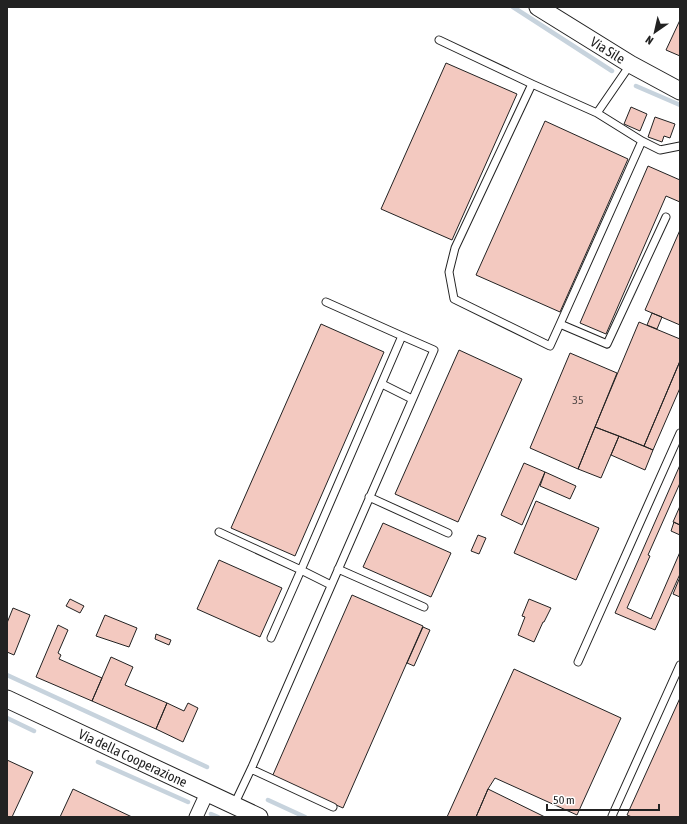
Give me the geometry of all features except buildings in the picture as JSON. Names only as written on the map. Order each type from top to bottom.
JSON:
[{"type":"street","name":"Via Sile","points":[[538,7],[630,64],[680,91]]},
{"type":"street","name":"Via della Cooperazione","points":[[7,699],[259,817]]},
{"type":"street","points":[[196,817],[207,793]]},
{"type":"lane","points":[[439,40],[597,113],[642,141],[660,150],[680,146]]},
{"type":"lane","points":[[597,113],[630,64]]},
{"type":"lane","points":[[532,84],[455,248],[449,272],[454,299],[550,346],[642,141]]},
{"type":"lane","points":[[560,324],[608,344],[666,217]]},
{"type":"lane","points":[[234,806],[434,350],[326,302]]},
{"type":"lane","points":[[271,638],[402,336]]},
{"type":"lane","points":[[382,384],[412,399]]},
{"type":"lane","points":[[578,662],[680,434]]},
{"type":"lane","points":[[369,497],[448,533]]},
{"type":"lane","points":[[219,532],[331,585]]},
{"type":"lane","points":[[338,569],[424,607]]},
{"type":"lane","points":[[613,817],[612,816],[680,665]]},
{"type":"lane","points":[[251,770],[333,807]]},
{"type":"waterway","points":[[513,7],[612,71]]},
{"type":"waterway","points":[[636,86],[680,105]]},
{"type":"waterway","points":[[7,675],[207,767]]},
{"type":"waterway","points":[[7,718],[34,731]]},
{"type":"waterway","points":[[98,762],[188,802]]},
{"type":"waterway","points":[[268,800],[305,817]]},
{"type":"waterway","points":[[211,814],[218,817]]}]
